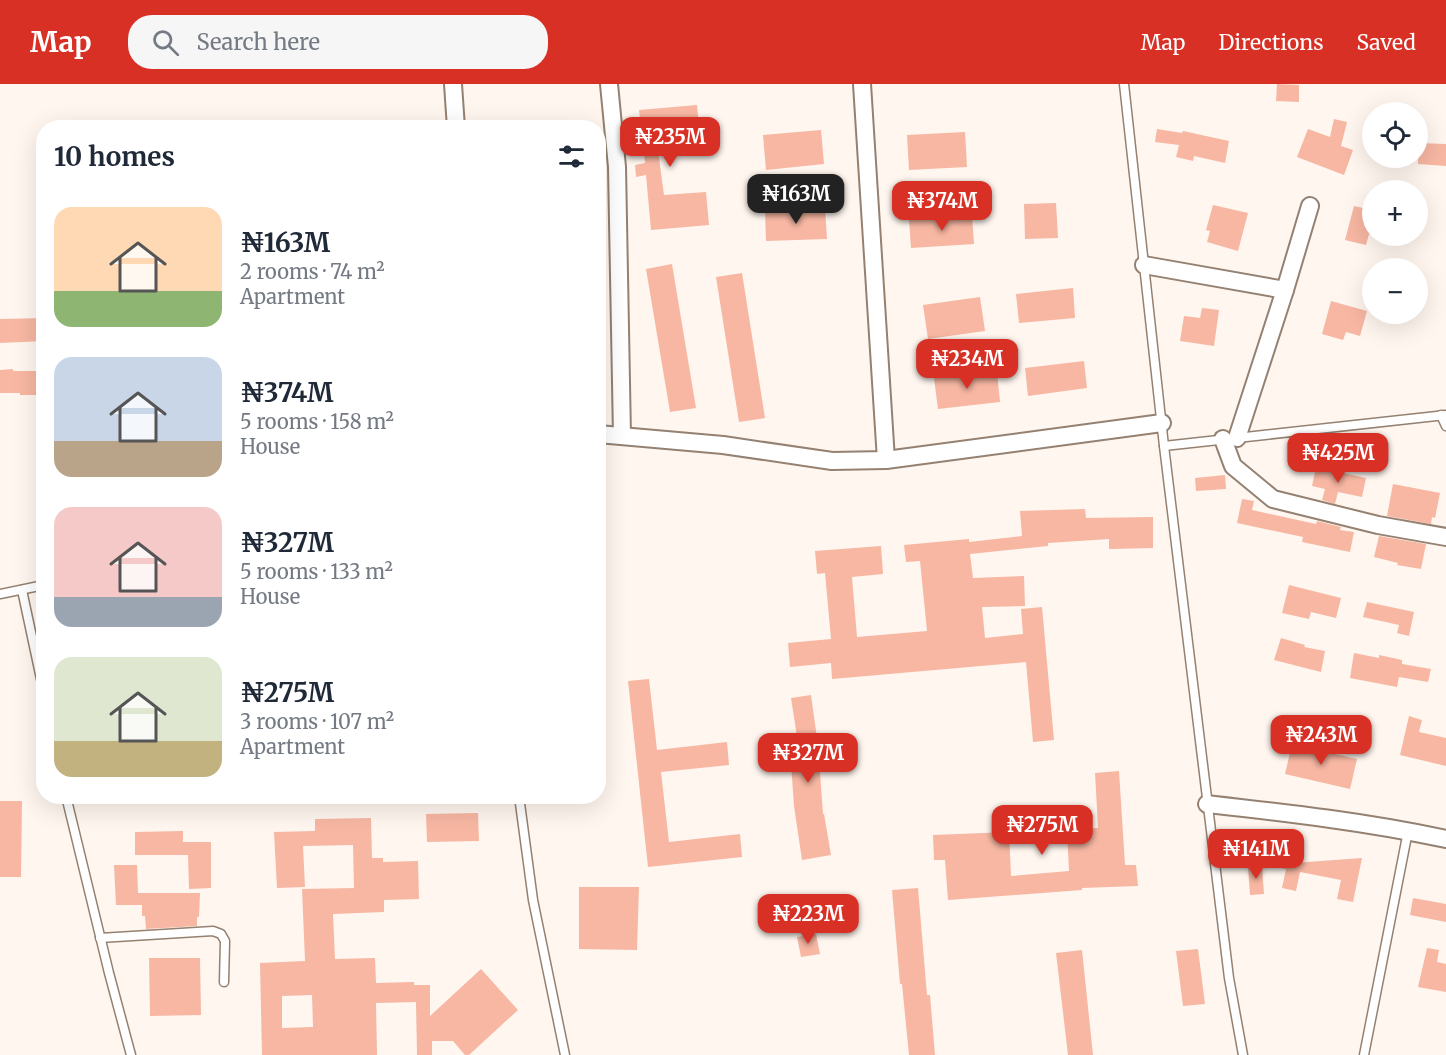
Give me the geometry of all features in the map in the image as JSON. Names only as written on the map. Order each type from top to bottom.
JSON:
[{"type":"street","points":[[453,84],[455,120]]},
{"type":"street","points":[[609,84],[617,167],[622,436]]},
{"type":"street","points":[[862,84],[886,460]]},
{"type":"street","points":[[1310,206],[1285,290],[1230,439],[1233,466],[1273,499],[1378,525],[1446,537]]},
{"type":"street","points":[[1144,265],[1285,290]]},
{"type":"street","points":[[606,435],[723,445],[832,461],[886,460],[1162,423]]},
{"type":"street","points":[[1208,804],[1408,831],[1446,839]]},
{"type":"lane","points":[[1124,84],[1164,446],[1229,978],[1243,1055]]},
{"type":"lane","points":[[1164,446],[1443,415],[1446,426]]},
{"type":"lane","points":[[0,594],[36,587]]},
{"type":"lane","points":[[22,590],[36,656]]},
{"type":"lane","points":[[68,804],[131,1055]]},
{"type":"lane","points":[[520,804],[533,900],[565,1055]]},
{"type":"lane","points":[[1364,1055],[1408,831]]},
{"type":"lane","points":[[100,938],[213,931],[221,934],[225,941],[224,982]]},
{"type":"building","points":[[1277,84],[1299,85],[1299,102],[1276,101]]},
{"type":"building","points":[[697,105],[700,139],[657,143],[664,195],[706,192],[709,225],[651,230],[646,175],[636,177],[635,165],[645,163],[639,110]]},
{"type":"building","points":[[1334,119],[1347,122],[1341,146],[1353,150],[1344,175],[1297,157],[1308,129],[1330,137]]},
{"type":"building","points":[[1157,129],[1182,133],[1183,131],[1229,141],[1225,163],[1194,156],[1193,161],[1176,157],[1179,145],[1155,142]]},
{"type":"building","points":[[821,130],[824,164],[766,170],[763,135]]},
{"type":"building","points":[[965,132],[967,167],[909,170],[907,135]]},
{"type":"building","points":[[1428,143],[1446,144],[1446,166],[1428,165]]},
{"type":"building","points":[[1056,203],[1058,238],[1025,239],[1024,204]]},
{"type":"building","points":[[1213,205],[1248,213],[1238,251],[1207,242],[1210,231],[1206,230]]},
{"type":"building","points":[[1354,206],[1362,208],[1362,244],[1345,240]]},
{"type":"building","points":[[825,209],[827,239],[766,241],[765,210]]},
{"type":"building","points":[[972,216],[974,244],[911,248],[909,220]]},
{"type":"building","points":[[672,264],[696,408],[670,412],[646,269]]},
{"type":"building","points":[[742,273],[765,418],[739,422],[716,277]]},
{"type":"building","points":[[1073,288],[1075,318],[1019,323],[1016,294]]},
{"type":"building","points":[[980,297],[985,331],[928,339],[923,305]]},
{"type":"building","points":[[1331,301],[1362,310],[1363,324],[1360,336],[1346,332],[1343,340],[1322,334]]},
{"type":"building","points":[[1202,308],[1219,310],[1214,346],[1180,341],[1184,316],[1200,318]]},
{"type":"building","points":[[36,318],[36,341],[0,343],[0,319]]},
{"type":"building","points":[[1084,361],[1087,388],[1028,396],[1025,368]]},
{"type":"building","points":[[0,370],[36,371],[36,395],[0,393]]},
{"type":"building","points":[[997,372],[1000,402],[938,409],[934,378]]},
{"type":"building","points":[[1316,467],[1366,478],[1362,497],[1338,492],[1335,504],[1322,500],[1325,489],[1312,486]]},
{"type":"building","points":[[1225,475],[1226,489],[1196,491],[1195,478]]},
{"type":"building","points":[[1393,484],[1440,493],[1435,518],[1432,517],[1431,524],[1387,516]]},
{"type":"building","points":[[1242,499],[1254,501],[1252,510],[1316,524],[1317,521],[1341,527],[1340,530],[1354,532],[1350,552],[1302,542],[1303,537],[1237,523]]},
{"type":"building","points":[[1085,509],[1086,518],[1153,517],[1153,548],[1109,549],[1109,539],[1048,543],[1048,546],[970,554],[973,578],[1024,576],[1025,606],[982,607],[985,638],[1023,634],[1021,609],[1042,607],[1054,740],[1033,742],[1026,662],[832,679],[831,663],[790,667],[788,643],[831,639],[825,573],[817,574],[815,551],[881,546],[883,574],[852,577],[857,637],[927,631],[920,561],[906,562],[904,545],[969,539],[969,542],[1022,536],[1020,511]]},
{"type":"building","points":[[1379,536],[1426,544],[1421,569],[1397,565],[1398,563],[1374,557]]},
{"type":"building","points":[[1289,585],[1341,598],[1336,618],[1311,612],[1309,619],[1282,613]]},
{"type":"building","points":[[1367,602],[1414,612],[1409,636],[1397,633],[1399,625],[1363,617]]},
{"type":"building","points":[[1281,638],[1305,645],[1304,647],[1325,651],[1321,672],[1274,660]]},
{"type":"building","points":[[1354,653],[1379,658],[1379,655],[1402,660],[1402,664],[1431,669],[1428,682],[1399,677],[1397,687],[1350,678]]},
{"type":"building","points":[[649,679],[657,750],[727,742],[729,765],[661,772],[669,842],[740,834],[742,857],[648,867],[628,681]]},
{"type":"building","points":[[811,695],[818,745],[823,814],[831,855],[802,860],[794,806],[791,763],[801,762],[791,698]]},
{"type":"building","points":[[1409,716],[1422,720],[1419,732],[1446,738],[1446,766],[1400,755]]},
{"type":"building","points":[[1292,744],[1357,759],[1350,789],[1285,774]]},
{"type":"building","points":[[1119,771],[1125,865],[1136,865],[1138,886],[1082,888],[1082,890],[948,900],[945,860],[934,860],[933,835],[1009,832],[1011,876],[1069,871],[1067,830],[1098,828],[1095,773]]},
{"type":"building","points":[[0,801],[22,801],[21,877],[0,877]]},
{"type":"building","points":[[478,813],[479,841],[427,842],[426,814]]},
{"type":"building","points":[[371,818],[372,858],[383,858],[383,862],[418,861],[419,899],[384,900],[384,912],[333,914],[335,959],[375,958],[376,983],[414,982],[414,985],[430,985],[430,1016],[481,969],[518,1010],[469,1055],[465,1055],[453,1041],[432,1041],[432,1055],[417,1055],[416,1002],[376,1003],[377,1055],[262,1055],[260,963],[305,961],[302,889],[354,888],[353,845],[303,846],[305,887],[277,888],[274,832],[315,831],[315,819]],"holes":[[[312,995],[313,1027],[282,1028],[282,996]]]},
{"type":"building","points":[[183,831],[183,842],[211,842],[211,888],[189,889],[188,855],[135,855],[135,832]]},
{"type":"building","points":[[1362,858],[1353,902],[1337,899],[1341,880],[1300,872],[1296,891],[1282,888],[1286,869],[1280,868],[1280,864]]},
{"type":"building","points":[[114,865],[137,865],[138,893],[200,893],[197,926],[146,929],[145,916],[142,916],[142,905],[116,905]]},
{"type":"building","points":[[1262,866],[1264,894],[1250,895],[1248,867]]},
{"type":"building","points":[[579,887],[639,887],[637,950],[579,949]]},
{"type":"building","points":[[918,888],[927,995],[930,995],[935,1055],[909,1055],[902,984],[900,984],[892,890]]},
{"type":"building","points":[[1413,898],[1446,904],[1446,922],[1410,915]]},
{"type":"building","points":[[816,934],[820,954],[801,957],[797,937]]},
{"type":"building","points":[[1427,948],[1439,950],[1437,962],[1446,964],[1446,992],[1418,987]]},
{"type":"building","points":[[1198,949],[1205,1004],[1183,1006],[1176,951]]},
{"type":"building","points":[[1082,950],[1093,1055],[1068,1055],[1056,953]]},
{"type":"building","points":[[149,958],[200,958],[201,1015],[150,1016]]}]
